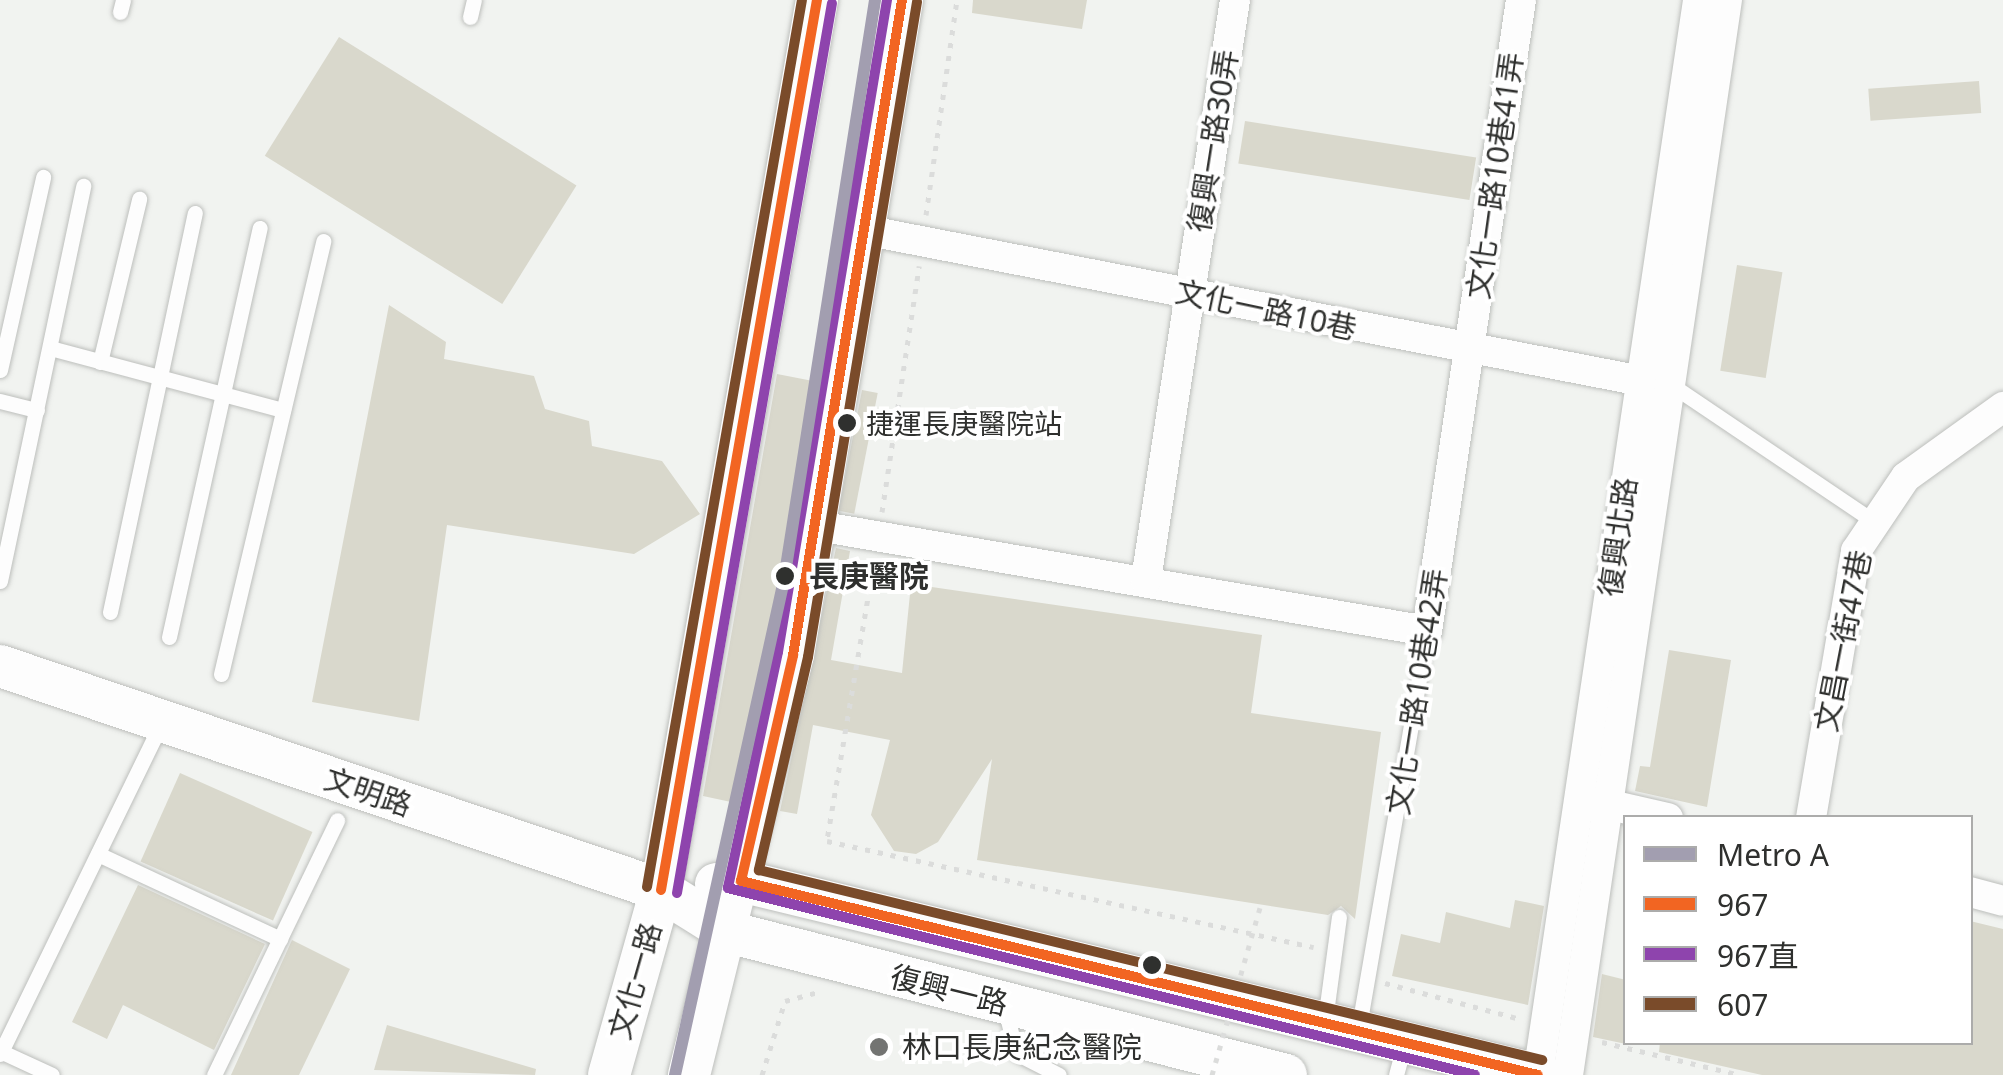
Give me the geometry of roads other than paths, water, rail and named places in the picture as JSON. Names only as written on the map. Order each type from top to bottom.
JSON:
[{"type":"street","name":"文化一路","points":[[609,1075],[661,890],[816,0]]},
{"type":"street","points":[[689,1075],[741,881],[812,525],[902,0]]},
{"type":"street","name":"復興一路30弄","points":[[1146,580],[1235,0]]},
{"type":"street","name":"文化一路10巷41弄","points":[[1469,353],[1521,0]]},
{"type":"street","name":"復興北路","points":[[1538,1075],[1560,1029],[1712,4]]},
{"type":"street","name":"文化一路10巷","points":[[864,230],[1189,293],[1469,353],[1656,384]]},
{"type":"street","name":"文化一路10巷42弄","points":[[1427,632],[1469,353]]},
{"type":"street","name":"文昌一街47巷","points":[[1811,815],[1856,551],[1872,520],[1906,478],[2003,407]]},
{"type":"street","points":[[812,525],[878,539],[1146,580],[1427,632]]},
{"type":"street","name":"文明路","points":[[0,666],[661,890],[728,932]]},
{"type":"street","points":[[1594,801],[1655,815]]},
{"type":"street","name":"復興一路","points":[[661,890],[741,881],[1342,1025],[1400,1058],[1538,1075]]},
{"type":"street","points":[[1973,893],[2003,901]]},
{"type":"street","name":"復興一路","points":[[728,932],[1286,1075]]},
{"type":"street","name":"復興北路","points":[[1560,1029],[1568,1075]]},
{"type":"lane","points":[[0,370],[43,176]]},
{"type":"lane","points":[[0,582],[82,186]]},
{"type":"lane","points":[[100,362],[139,199]]},
{"type":"lane","points":[[110,612],[195,213]]},
{"type":"lane","points":[[169,637],[260,228]]},
{"type":"lane","points":[[221,674],[323,241]]},
{"type":"lane","points":[[50,348],[283,410]]},
{"type":"lane","points":[[1656,384],[1872,520]]},
{"type":"lane","points":[[0,401],[38,410]]},
{"type":"lane","name":"文化一路10巷42弄","points":[[1342,1025],[1372,979],[1427,632]]},
{"type":"lane","points":[[52,1075],[0,1052],[162,720]]},
{"type":"lane","points":[[214,1075],[338,820]]},
{"type":"lane","points":[[98,854],[280,939]]},
{"type":"lane","points":[[1338,916],[1342,1025]]},
{"type":"lane","points":[[1005,1004],[1016,1052],[1031,1068],[1059,1075]]},
{"type":"metro line","name":"A","points":[[675,1075],[784,580],[875,0]]},
{"type":"place","name":"捷運長庚醫院站","points":[[847,423]]},
{"type":"place","name":"長庚醫院","points":[[785,576]]},
{"type":"place","name":"林口長庚紀念醫院","points":[[879,1047]]}]
